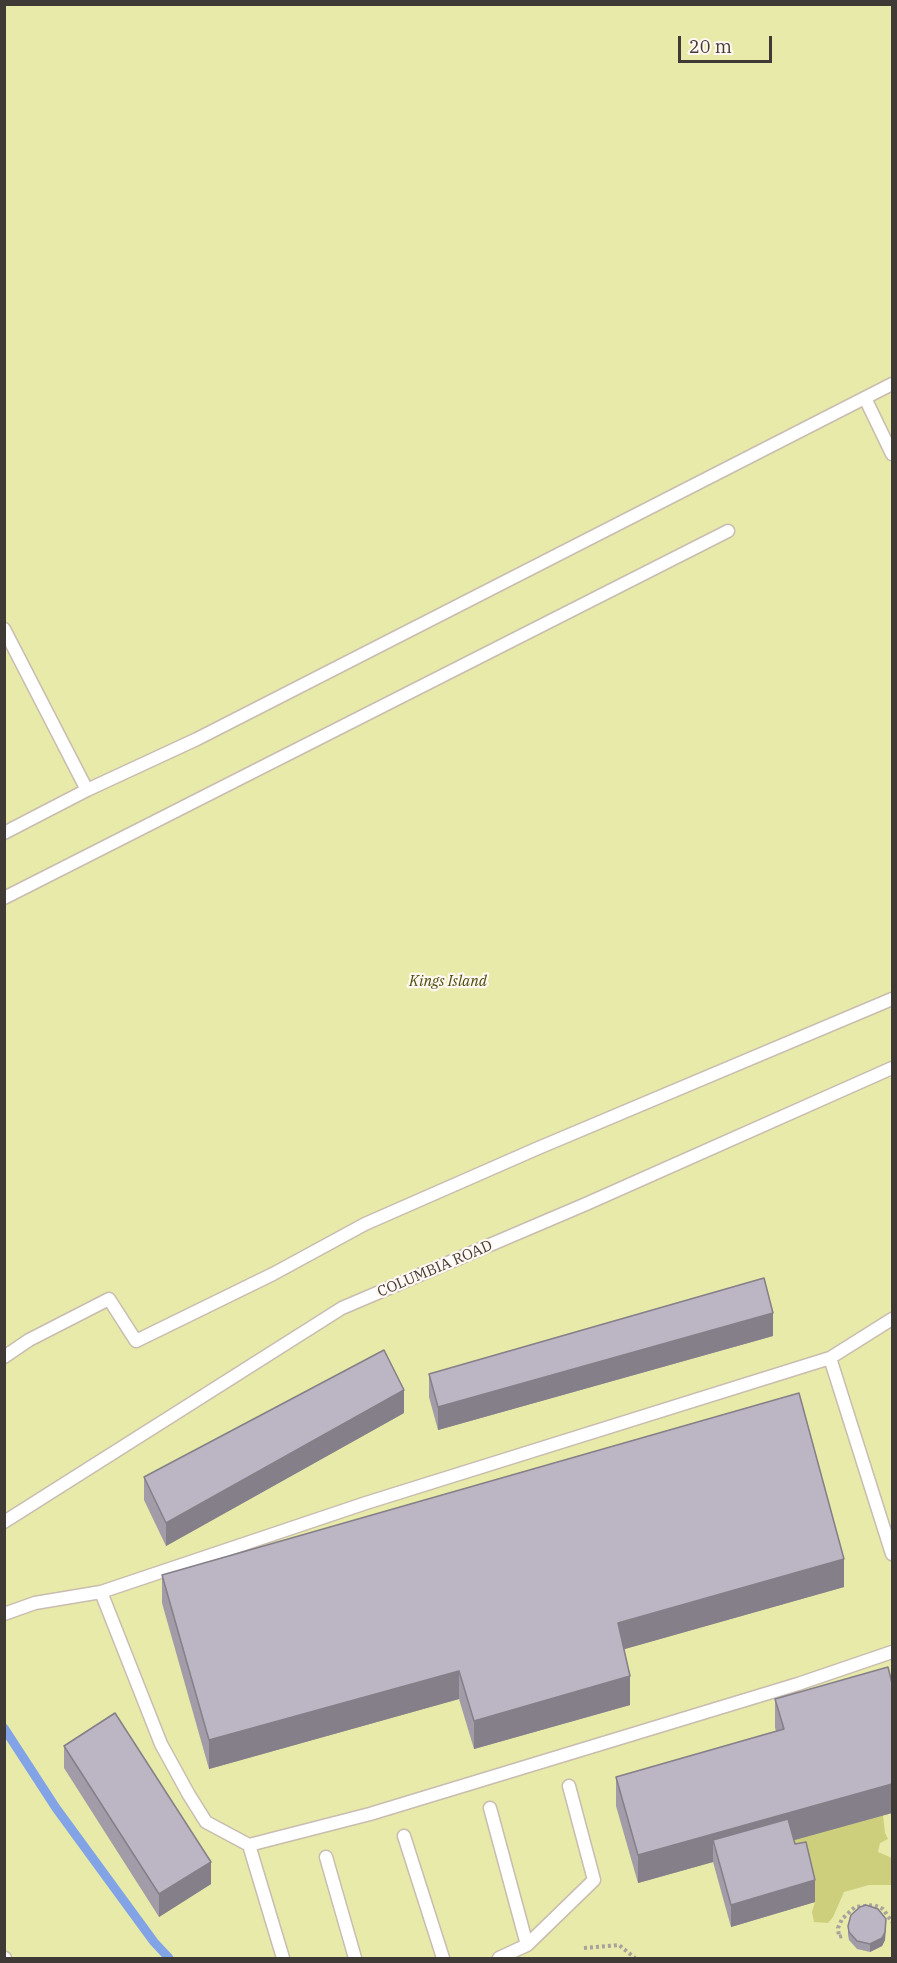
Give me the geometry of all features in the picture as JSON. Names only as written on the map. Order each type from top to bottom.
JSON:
[{"type":"lane","points":[[4,833],[87,790],[197,739],[892,384]]},
{"type":"lane","points":[[865,398],[892,454]]},
{"type":"lane","points":[[4,898],[728,531]]},
{"type":"lane","points":[[4,629],[87,790]]},
{"type":"lane","points":[[4,1357],[28,1341],[108,1299],[136,1341],[273,1274],[365,1224],[536,1149],[892,999]]},
{"type":"lane","name":"COLUMBIA ROAD","points":[[4,1522],[342,1308],[586,1204],[892,1068]]},
{"type":"lane","points":[[4,1614],[35,1603],[101,1592],[366,1503],[830,1358],[892,1319]]},
{"type":"lane","points":[[830,1358],[892,1554]]},
{"type":"lane","points":[[101,1592],[161,1744],[189,1795],[206,1822],[249,1845],[370,1814],[798,1684],[892,1652]]},
{"type":"lane","points":[[499,1959],[527,1945],[594,1880],[569,1786]]},
{"type":"lane","points":[[490,1808],[527,1945]]},
{"type":"lane","points":[[405,1836],[442,1959]]},
{"type":"lane","points":[[249,1845],[283,1959]]},
{"type":"lane","points":[[326,1857],[356,1959]]},
{"type":"path","points":[[842,1936],[839,1937],[838,1928],[842,1919],[855,1907],[874,1905],[882,1909],[892,1922]]},
{"type":"path","points":[[584,1948],[620,1945],[635,1959]]},
{"type":"green space","name":"Kings Island","points":[[5,5],[892,5],[892,1958],[5,1958]]},
{"type":"green space","points":[[883,1815],[888,1839],[880,1843],[878,1852],[892,1858],[892,1885],[869,1885],[844,1892],[828,1923],[814,1922],[812,1912],[815,1902],[788,1841]]},
{"type":"building","points":[[764,1278],[773,1313],[438,1407],[429,1374]]},
{"type":"building","points":[[384,1350],[404,1390],[166,1523],[144,1477]]},
{"type":"building","points":[[799,1393],[844,1559],[618,1623],[630,1676],[474,1721],[459,1671],[209,1740],[162,1575]]},
{"type":"building","points":[[888,1667],[892,1683],[892,1784],[638,1855],[616,1777],[784,1729],[775,1699]]},
{"type":"building","points":[[115,1713],[211,1862],[159,1894],[64,1746]]},
{"type":"building","points":[[788,1819],[795,1844],[806,1842],[815,1880],[731,1905],[713,1840]]},
{"type":"building","points":[[866,1905],[878,1909],[886,1919],[882,1938],[870,1944],[857,1941],[849,1932],[848,1926],[851,1915]]},
{"type":"waterway","points":[[4,1728],[56,1808],[154,1942],[169,1958]]}]
